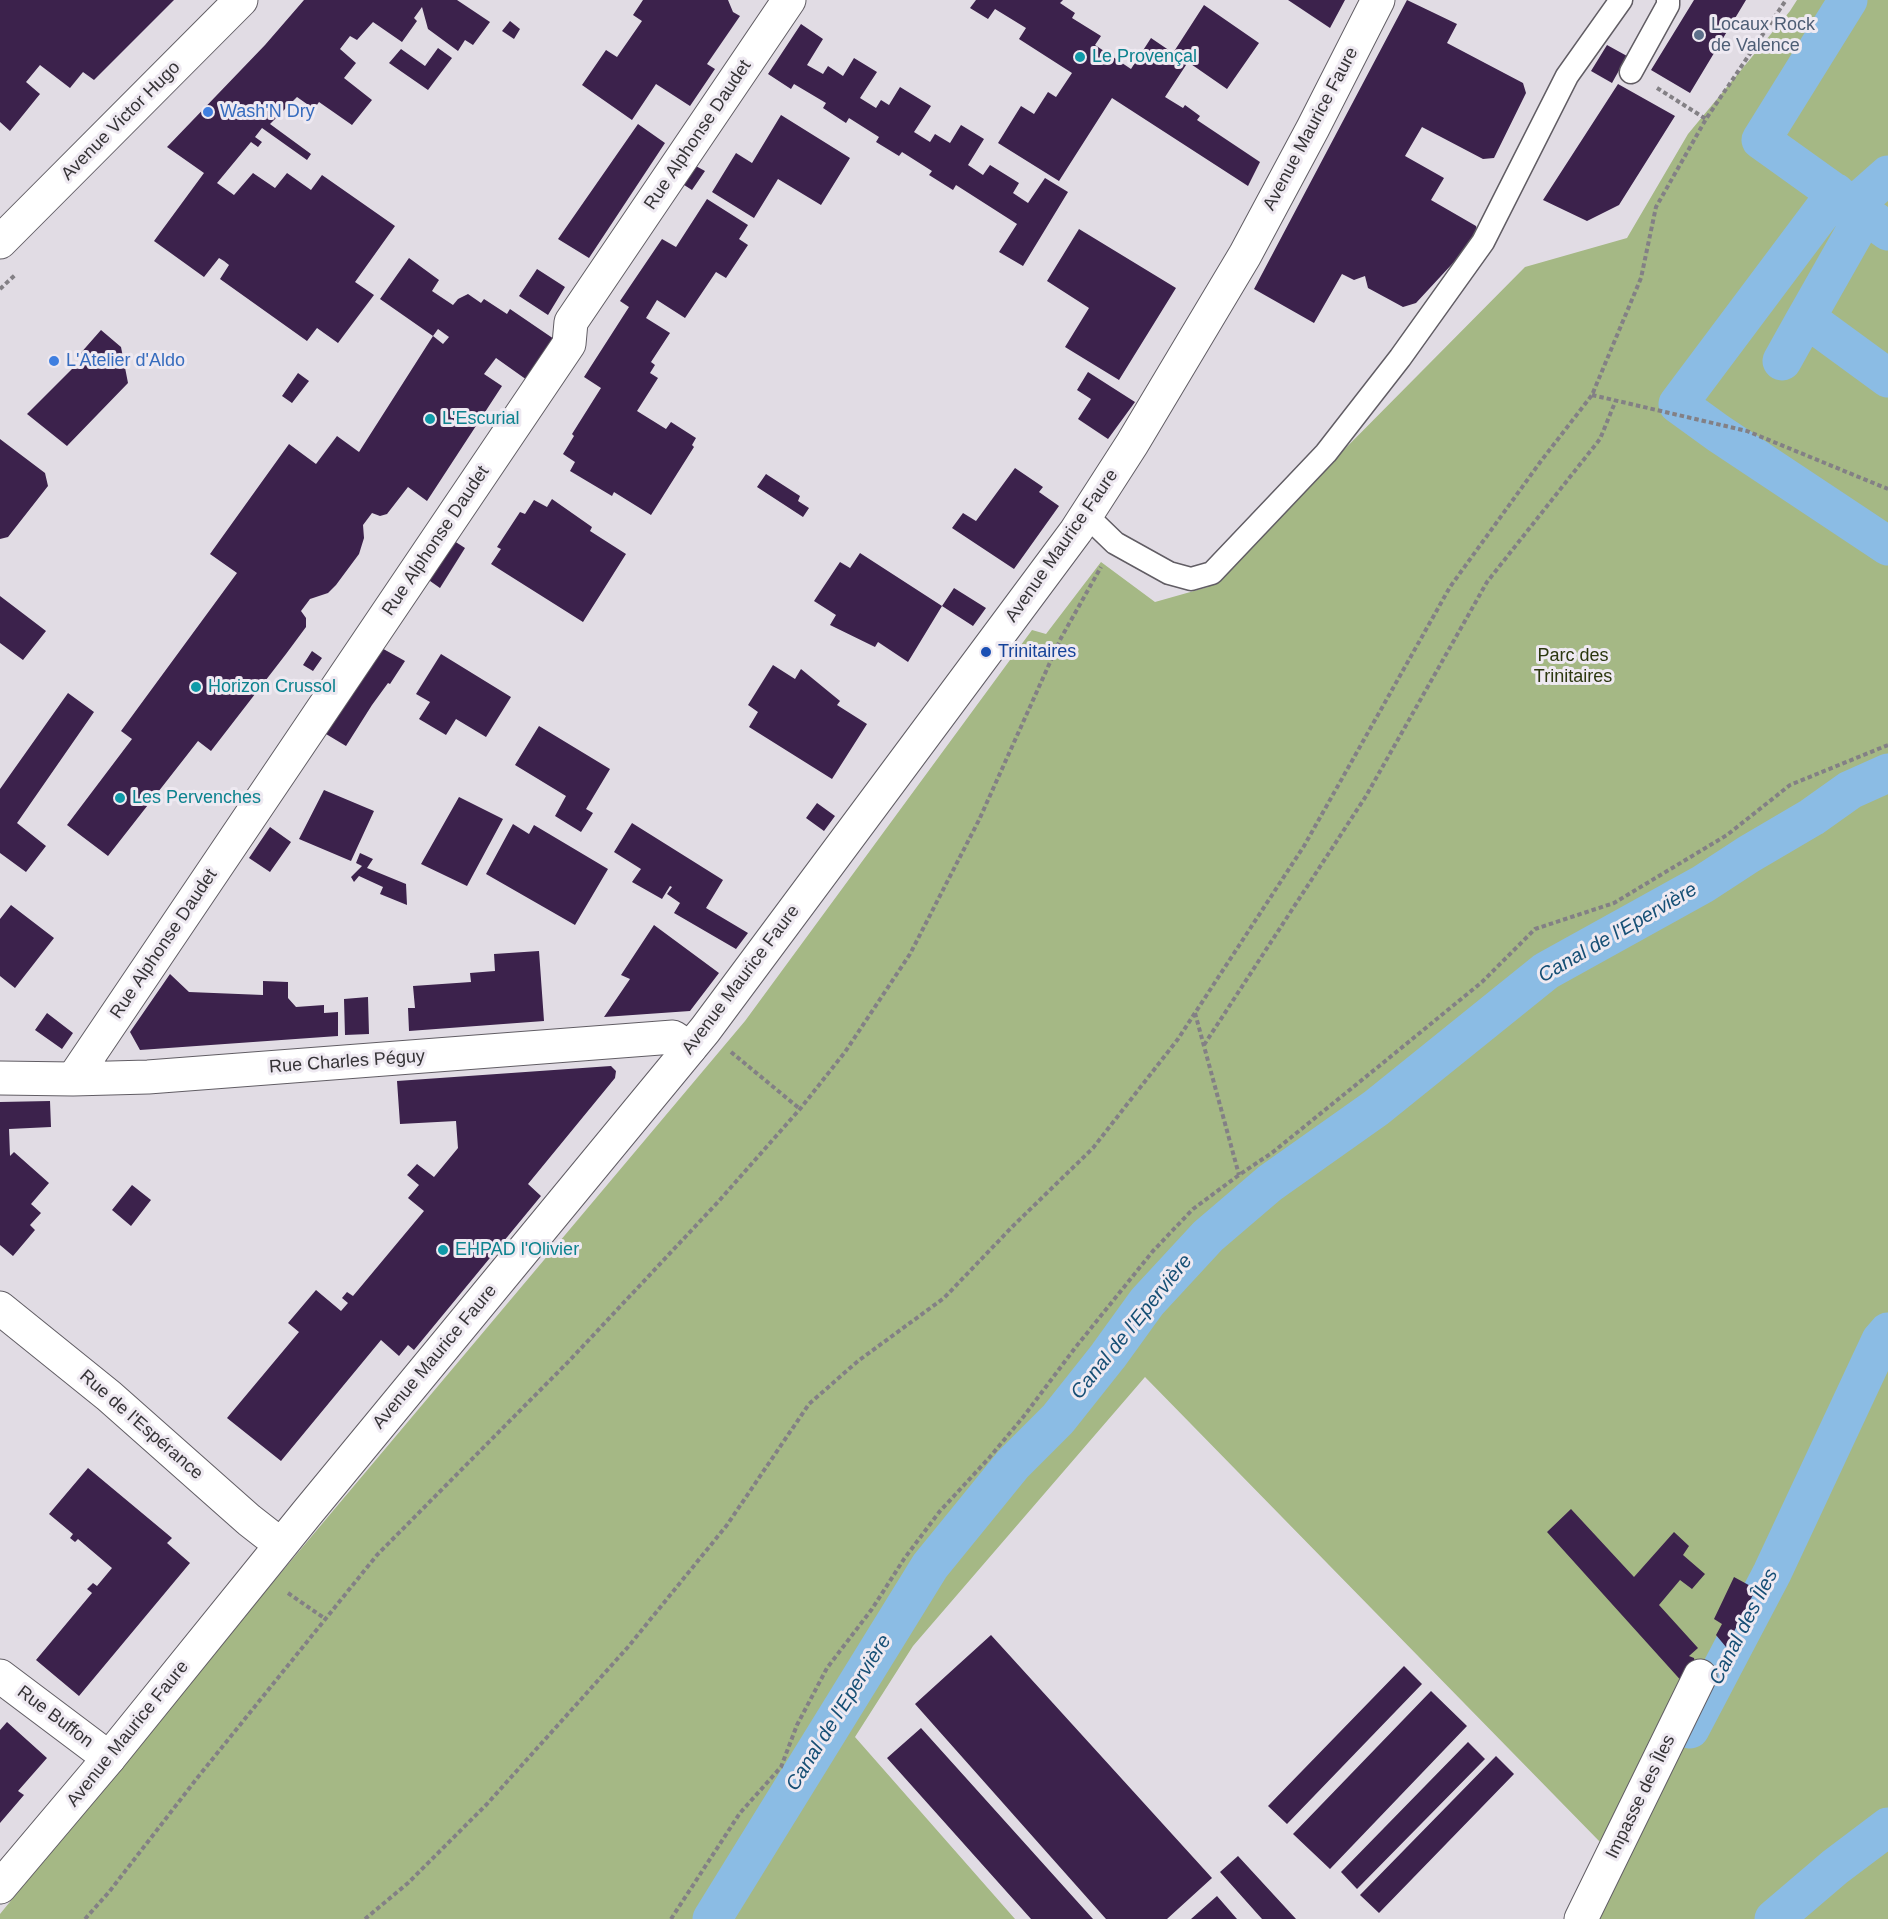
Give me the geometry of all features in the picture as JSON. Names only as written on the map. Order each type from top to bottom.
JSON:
[{"type":"street","name":"Avenue Victor Hugo","points":[[0,242],[241,0]]},
{"type":"street","name":"Rue Alphonse Daudet","points":[[73,1079],[569,344],[571,322],[789,0]]},
{"type":"street","name":"Avenue Maurice Faure","points":[[0,1887],[109,1758],[280,1545],[698,1039],[1056,558],[1132,444],[1245,255],[1378,0]]},
{"type":"street","name":"Rue Charles Péguy","points":[[0,1078],[148,1077],[673,1037],[698,1039]]},
{"type":"street","name":"Rue de l'Espérance","points":[[0,1308],[109,1396],[280,1545]]},
{"type":"street","name":"Rue Buffon","points":[[0,1676],[109,1758]]},
{"type":"street","name":"Impasse des Îles","points":[[1581,1919],[1700,1676]]},
{"type":"lane","points":[[1086,515],[1115,543],[1169,573],[1191,579],[1212,573],[1326,453],[1400,358],[1483,242],[1567,76],[1621,0]]},
{"type":"lane","points":[[1631,72],[1668,5],[1668,0]]},
{"type":"path","points":[[365,1919],[408,1883],[487,1804],[628,1647],[727,1525],[809,1404],[858,1361],[944,1298],[1093,1148],[1178,1039],[1304,846],[1450,587],[1541,460],[1592,395],[1641,278],[1656,207],[1706,119],[1786,0]]},
{"type":"path","points":[[1631,72],[1706,119]]},
{"type":"path","points":[[1592,395],[1747,431],[1888,489]]},
{"type":"path","points":[[1204,1045],[1366,796],[1487,582],[1600,439],[1616,400]]},
{"type":"path","points":[[85,1919],[109,1892],[324,1618],[377,1555],[570,1360],[718,1202],[800,1109],[845,1052],[910,954],[978,820],[1061,638],[1115,543]]},
{"type":"path","points":[[671,1919],[740,1813],[781,1767],[797,1725],[827,1668],[872,1609],[904,1559],[940,1511],[989,1458],[1153,1251],[1193,1209],[1290,1138],[1482,982],[1535,928],[1614,903],[1727,836],[1790,785],[1888,746]]},
{"type":"path","points":[[1195,1013],[1239,1175]]},
{"type":"path","points":[[698,1039],[800,1109]]},
{"type":"path","points":[[258,1573],[324,1618]]},
{"type":"green space","name":"Parc des Trinitaires","points":[[1797,0],[1888,0],[1888,1919],[1574,1919],[1601,1843],[1145,1377],[913,1646],[855,1737],[1015,1919],[0,1919],[0,1914],[221,1644],[745,1021],[1032,630],[1046,634],[1101,562],[1155,602],[1208,587],[1525,267],[1627,238],[1688,134]]},
{"type":"building","points":[[0,0],[174,0],[94,80],[83,72],[70,88],[40,65],[26,82],[40,94],[10,131],[0,122]]},
{"type":"building","points":[[304,0],[457,0],[490,22],[473,45],[465,40],[458,51],[428,29],[422,7],[414,18],[417,21],[402,42],[373,22],[357,40],[350,36],[340,49],[356,63],[344,78],[372,100],[352,125],[319,102],[314,109],[297,97],[270,124],[311,154],[307,160],[262,128],[255,137],[262,142],[258,147],[251,142],[217,183],[234,195],[253,173],[275,188],[287,173],[311,190],[322,175],[395,226],[355,282],[374,295],[338,343],[317,328],[307,341],[220,279],[229,265],[219,258],[204,277],[154,241],[204,173],[167,147],[265,45]]},
{"type":"building","points":[[643,0],[728,0],[733,12],[740,16],[707,64],[715,69],[690,106],[656,84],[632,120],[582,85],[606,50],[617,57],[642,21],[633,15]]},
{"type":"building","points":[[976,0],[1063,0],[1060,3],[1075,13],[1072,18],[1101,36],[1095,45],[1131,69],[1151,38],[1173,53],[1204,5],[1259,43],[1227,89],[1188,62],[1165,97],[1183,108],[1185,105],[1200,116],[1197,120],[1260,162],[1248,186],[1112,98],[1059,181],[998,143],[1021,106],[1034,114],[1048,92],[1056,97],[1072,73],[1019,39],[1026,28],[995,9],[988,19],[970,8]]},
{"type":"building","points":[[1288,0],[1345,0],[1330,28]]},
{"type":"building","points":[[1407,0],[1457,24],[1447,43],[1523,83],[1526,93],[1494,158],[1483,159],[1422,127],[1405,156],[1444,178],[1431,200],[1476,226],[1478,236],[1416,303],[1403,307],[1368,288],[1365,276],[1354,280],[1342,274],[1314,323],[1254,289]]},
{"type":"building","name":"Locaux Rock de Valence","points":[[1694,0],[1746,0],[1690,93],[1651,70]]},
{"type":"building","points":[[510,21],[520,29],[514,39],[502,31]]},
{"type":"building","points":[[801,24],[823,39],[807,65],[823,74],[828,66],[843,76],[854,58],[877,72],[860,98],[876,108],[881,100],[889,105],[900,87],[931,106],[914,132],[930,142],[935,134],[950,143],[961,125],[984,139],[968,165],[983,175],[990,165],[1019,183],[1013,193],[1028,203],[1045,178],[1068,192],[1023,266],[999,252],[1017,224],[956,185],[953,190],[929,175],[932,171],[902,152],[899,156],[876,142],[879,137],[849,118],[846,123],[823,108],[826,103],[794,84],[791,89],[768,74]]},
{"type":"building","points":[[1607,45],[1627,56],[1612,83],[1591,71]]},
{"type":"building","points":[[438,48],[452,58],[428,90],[389,63],[401,49],[425,66]]},
{"type":"building","points":[[1618,84],[1675,116],[1619,205],[1587,221],[1543,200]]},
{"type":"building","points":[[781,115],[850,158],[821,205],[778,179],[754,218],[712,192],[736,153],[752,163]]},
{"type":"building","points":[[638,124],[665,143],[589,258],[558,239]]},
{"type":"building","points":[[694,165],[705,171],[692,190],[681,183]]},
{"type":"building","points":[[707,199],[748,225],[739,239],[748,245],[726,278],[716,272],[685,318],[657,300],[646,318],[670,333],[651,362],[655,365],[650,373],[658,378],[637,411],[666,429],[671,422],[696,438],[692,445],[694,447],[651,515],[614,492],[612,496],[570,471],[575,462],[563,454],[574,436],[572,434],[601,388],[584,377],[629,307],[620,301],[662,239],[676,247]]},
{"type":"building","points":[[1079,229],[1176,288],[1119,380],[1065,347],[1089,308],[1047,281]]},
{"type":"building","points":[[409,258],[439,280],[432,291],[453,305],[458,299],[468,294],[481,303],[484,299],[507,314],[510,309],[554,339],[527,380],[496,358],[484,374],[502,386],[427,501],[408,487],[387,514],[380,516],[372,513],[363,525],[364,538],[359,554],[328,593],[310,599],[301,611],[306,618],[306,627],[286,654],[211,751],[198,741],[108,856],[67,825],[132,739],[121,731],[237,573],[210,554],[289,444],[316,464],[337,436],[359,452],[433,336],[380,299]],"holes":[[[438,329],[449,337],[443,344],[433,336]]]},
{"type":"building","points":[[537,269],[565,287],[548,315],[519,296]]},
{"type":"building","points":[[101,330],[121,347],[128,383],[67,446],[27,414],[83,358],[79,355]]},
{"type":"building","points":[[1088,372],[1135,402],[1108,439],[1078,419],[1091,399],[1077,390]]},
{"type":"building","points":[[298,373],[309,381],[292,403],[282,396]]},
{"type":"building","points":[[0,439],[45,473],[48,486],[8,537],[0,539]]},
{"type":"building","points":[[1015,468],[1043,487],[1039,492],[1059,506],[1014,569],[952,528],[963,513],[976,521]]},
{"type":"building","points":[[766,474],[800,496],[798,501],[809,508],[803,517],[757,487]]},
{"type":"building","points":[[552,499],[592,527],[590,531],[626,554],[583,622],[491,564],[501,549],[497,547],[520,512],[525,514],[534,500],[547,507]]},
{"type":"building","points":[[448,537],[465,548],[440,588],[423,576]]},
{"type":"building","points":[[860,553],[942,606],[908,662],[878,642],[875,647],[830,625],[836,615],[814,601],[840,562],[850,568]]},
{"type":"building","points":[[954,588],[986,608],[973,626],[942,606]]},
{"type":"building","points":[[0,596],[46,631],[23,660],[0,643]]},
{"type":"building","points":[[378,646],[405,661],[390,684],[388,683],[372,705],[346,746],[321,731]]},
{"type":"building","points":[[312,651],[322,658],[313,671],[303,665]]},
{"type":"building","points":[[441,654],[511,697],[486,737],[456,719],[446,735],[419,719],[430,702],[416,694]]},
{"type":"building","points":[[773,665],[795,679],[801,669],[840,701],[837,705],[867,724],[832,779],[749,727],[758,712],[748,705]]},
{"type":"building","points":[[68,693],[94,712],[17,823],[46,846],[26,872],[0,853],[0,789]]},
{"type":"building","points":[[539,726],[610,769],[586,809],[593,813],[581,832],[555,816],[566,796],[515,765]]},
{"type":"building","points":[[324,790],[374,811],[351,861],[299,839]]},
{"type":"building","points":[[459,797],[503,819],[467,886],[421,864]]},
{"type":"building","points":[[817,803],[835,816],[824,831],[806,818]]},
{"type":"building","points":[[632,823],[723,880],[706,908],[748,933],[736,949],[674,913],[680,903],[667,894],[672,887],[670,886],[662,899],[632,882],[641,869],[614,852]]},
{"type":"building","points":[[513,824],[529,834],[534,825],[608,869],[575,925],[486,874]]},
{"type":"building","points":[[270,827],[291,842],[270,872],[249,858]]},
{"type":"building","points":[[360,853],[373,859],[367,868],[406,884],[407,905],[380,894],[383,887],[359,876],[354,882],[351,877],[362,866],[356,863]]},
{"type":"building","points":[[11,905],[54,938],[15,988],[0,976],[0,919]]},
{"type":"building","points":[[654,925],[719,973],[690,1011],[604,1017],[630,979],[621,975]]},
{"type":"building","points":[[539,951],[544,1021],[409,1031],[408,1008],[415,1008],[413,986],[471,982],[470,973],[495,971],[494,954]]},
{"type":"building","points":[[170,974],[189,992],[263,995],[263,981],[288,982],[288,998],[296,1007],[324,1005],[324,1013],[338,1012],[338,1036],[140,1050],[130,1032]]},
{"type":"building","points":[[368,997],[369,1034],[345,1035],[344,999]]},
{"type":"building","points":[[47,1013],[73,1033],[62,1049],[35,1030]]},
{"type":"building","name":"EHPAD l'Olivier","points":[[611,1066],[616,1071],[615,1078],[528,1184],[541,1196],[414,1350],[408,1345],[399,1356],[381,1340],[281,1461],[227,1418],[299,1332],[288,1323],[316,1290],[341,1311],[348,1303],[342,1298],[347,1292],[353,1296],[424,1211],[408,1198],[419,1185],[407,1175],[417,1164],[434,1177],[458,1148],[456,1121],[400,1124],[397,1081]]},
{"type":"building","points":[[50,1101],[51,1127],[9,1129],[10,1156],[14,1152],[49,1183],[31,1204],[41,1213],[30,1225],[35,1230],[13,1256],[0,1245],[0,1102]]},
{"type":"building","points":[[132,1185],[151,1200],[131,1226],[112,1210]]},
{"type":"building","points":[[88,1468],[172,1538],[167,1543],[190,1563],[79,1696],[36,1660],[92,1593],[87,1589],[93,1583],[97,1586],[112,1568],[78,1539],[75,1542],[70,1538],[73,1534],[49,1514]]},
{"type":"building","points":[[1571,1509],[1634,1577],[1674,1532],[1689,1546],[1683,1555],[1705,1574],[1692,1589],[1680,1580],[1659,1605],[1698,1648],[1689,1656],[1694,1658],[1695,1664],[1685,1685],[1547,1532]]},
{"type":"building","points":[[1734,1577],[1756,1589],[1726,1647],[1716,1635],[1722,1624],[1714,1619]]},
{"type":"building","points":[[991,1635],[1212,1878],[1167,1919],[1106,1919],[915,1704]]},
{"type":"building","points":[[1404,1666],[1422,1684],[1287,1824],[1268,1806]]},
{"type":"building","points":[[1431,1691],[1467,1726],[1330,1869],[1293,1834]]},
{"type":"building","points":[[7,1722],[47,1758],[18,1791],[24,1795],[0,1823],[0,1730]]},
{"type":"building","points":[[921,1728],[1093,1919],[1031,1919],[887,1758]]},
{"type":"building","points":[[1468,1742],[1485,1759],[1357,1889],[1341,1872]]},
{"type":"building","points":[[1496,1756],[1514,1774],[1379,1913],[1360,1895]]},
{"type":"building","points":[[1238,1856],[1296,1919],[1262,1919],[1220,1872]]},
{"type":"building","points":[[1217,1896],[1237,1919],[1191,1919]]},
{"type":"waterway","points":[[1848,0],[1761,140],[1888,231]]},
{"type":"waterway","points":[[1853,206],[1888,175]]},
{"type":"waterway","points":[[1836,193],[1678,404],[1888,546]]},
{"type":"waterway","points":[[1865,214],[1806,318],[1888,378]]},
{"type":"waterway","points":[[1782,361],[1806,318]]},
{"type":"waterway","name":"Canal de l'Epervière","points":[[712,1919],[930,1566],[1013,1464],[1058,1419],[1147,1302],[1208,1236],[1270,1183],[1376,1108],[1546,971],[1703,884],[1812,817],[1850,790],[1888,773]]},
{"type":"waterway","name":"Canal des Îles","points":[[1690,1729],[1772,1573],[1881,1340],[1888,1332]]},
{"type":"waterway","name":"Canal des Îles","points":[[1774,1919],[1835,1867],[1888,1827]]},
{"type":"place","name":"Locaux Rock de Valence","points":[[1699,35]]},
{"type":"place","name":"Le Provençal","points":[[1080,57]]},
{"type":"place","name":"Wash'N Dry","points":[[208,112]]},
{"type":"place","name":"L'Atelier d'Aldo","points":[[54,361]]},
{"type":"place","name":"L'Escurial","points":[[430,419]]},
{"type":"place","name":"Trinitaires","points":[[986,652]]},
{"type":"place","name":"Horizon Crussol","points":[[196,687]]},
{"type":"place","name":"Les Pervenches","points":[[120,798]]},
{"type":"place","name":"EHPAD l'Olivier","points":[[443,1250]]}]
